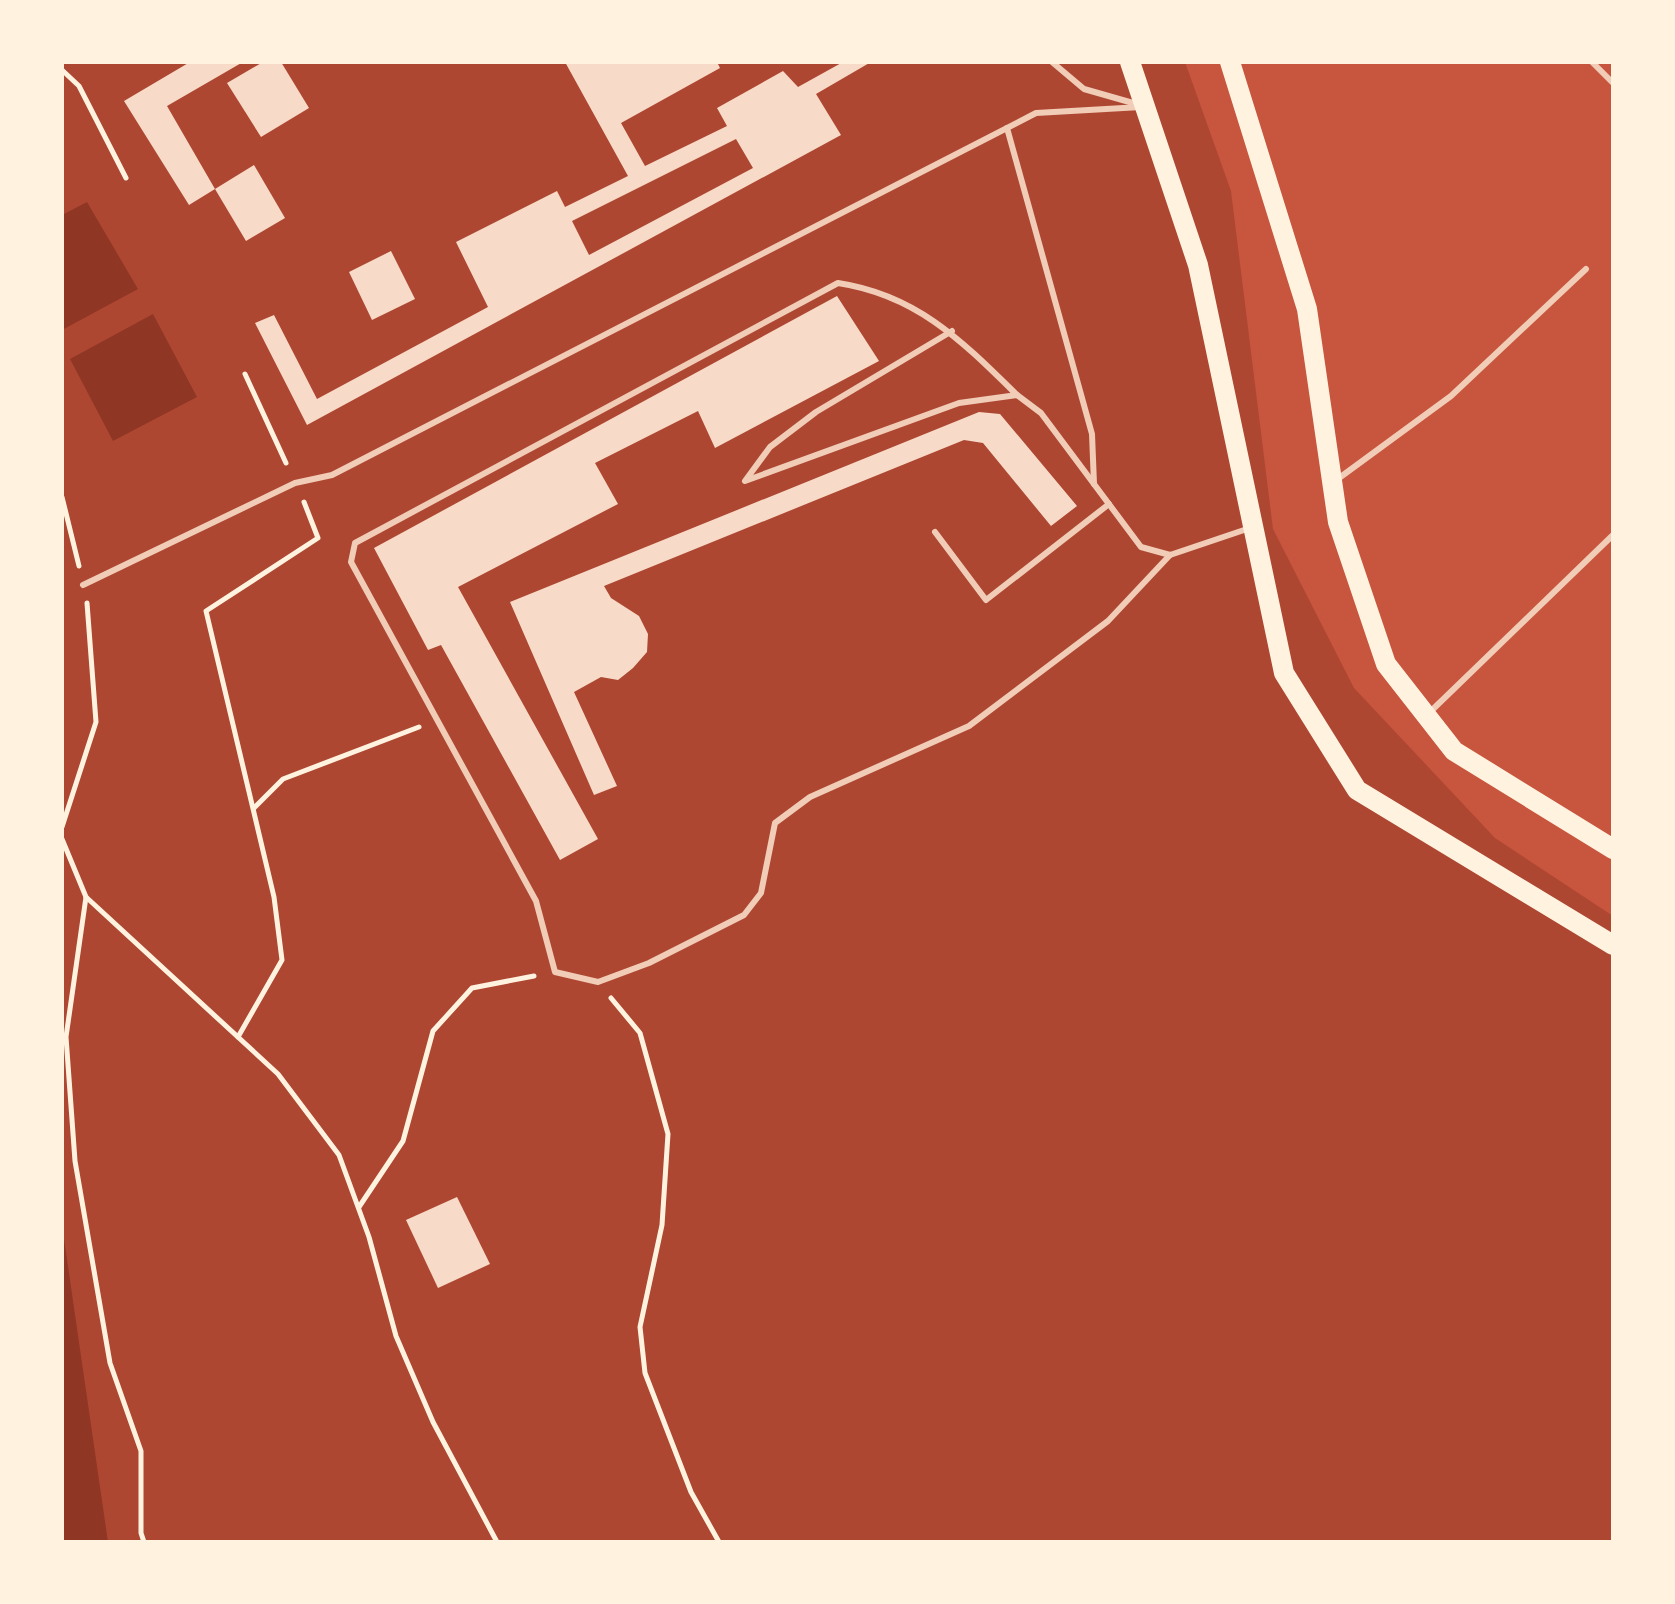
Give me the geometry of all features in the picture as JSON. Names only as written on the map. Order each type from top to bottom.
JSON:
[{"type":"main road","points":[[1130,62],[1198,265],[1284,673],[1357,790],[1613,945]]},
{"type":"main road","points":[[1230,62],[1307,309],[1338,522],[1386,664],[1454,751],[1613,849]]},
{"type":"lane","points":[[1052,62],[1084,89],[1145,106]]},
{"type":"lane","points":[[1592,62],[1613,83]]},
{"type":"lane","points":[[83,585],[295,483],[332,475],[1036,113],[1145,106]]},
{"type":"lane","points":[[1007,128],[1092,434],[1094,484]]},
{"type":"lane","points":[[1332,483],[1451,396],[1586,269]]},
{"type":"lane","points":[[1170,555],[1141,547],[1041,413],[1017,395],[952,331],[905,303],[865,287],[838,283],[355,543],[351,562],[536,901],[555,972],[598,982],[649,963],[744,915],[761,893],[775,823],[810,797],[969,726],[1108,621],[1170,555],[1253,527]]},
{"type":"lane","points":[[952,331],[816,412],[770,447],[745,481],[959,403],[1017,395]]},
{"type":"lane","points":[[935,532],[986,600],[1109,504]]},
{"type":"lane","points":[[1426,715],[1613,535]]},
{"type":"path","points":[[62,70],[79,86],[126,178]]},
{"type":"path","points":[[238,1037],[282,960],[274,897],[206,611],[318,538],[245,374]]},
{"type":"path","points":[[62,497],[83,585],[96,722],[62,827]]},
{"type":"path","points":[[253,808],[283,779],[437,720]]},
{"type":"path","points":[[62,839],[86,897],[278,1074],[339,1155],[358,1207],[396,1336],[433,1422],[497,1542]]},
{"type":"path","points":[[86,897],[66,1037],[75,1161],[110,1363],[141,1451],[141,1533],[144,1542]]},
{"type":"path","points":[[358,1207],[403,1141],[433,1031],[472,988],[555,972]]},
{"type":"path","points":[[598,982],[640,1033],[668,1134],[662,1225],[640,1327],[645,1373],[691,1492],[719,1542]]},
{"type":"shaded area","points":[[62,62],[1185,62],[1231,191],[1273,529],[1354,688],[1495,838],[1613,916],[1613,1542],[62,1542]]},
{"type":"shaded area","points":[[87,202],[138,289],[62,330],[62,215]]},
{"type":"shaded area","points":[[153,314],[197,397],[113,441],[70,359]]},
{"type":"shaded area","points":[[62,1225],[108,1542],[62,1542]]},
{"type":"building","points":[[190,62],[243,62],[167,106],[215,189],[189,205],[124,101]]},
{"type":"building","points":[[263,62],[281,62],[309,108],[261,137],[227,83]]},
{"type":"building","points":[[565,62],[717,62],[720,68],[621,123],[645,166],[727,126],[717,108],[783,71],[798,87],[843,62],[871,62],[816,94],[841,135],[307,425],[255,323],[274,315],[317,399],[488,307],[456,242],[557,191],[565,207],[628,176]],"holes":[[[736,139],[753,168],[589,255],[572,221]]]},
{"type":"building","points":[[254,165],[285,218],[246,241],[215,189]]},
{"type":"building","points":[[391,251],[415,299],[372,320],[349,272]]},
{"type":"building","points":[[837,296],[879,361],[715,448],[698,411],[595,463],[618,504],[458,587],[598,839],[560,860],[441,645],[428,650],[374,548]]},
{"type":"building","points":[[979,412],[1000,414],[1077,506],[1051,526],[983,443],[964,440],[604,586],[611,598],[639,616],[648,634],[647,652],[618,680],[601,677],[574,692],[617,786],[594,795],[510,602]]},
{"type":"building","points":[[457,1197],[490,1264],[438,1288],[406,1220]]}]
